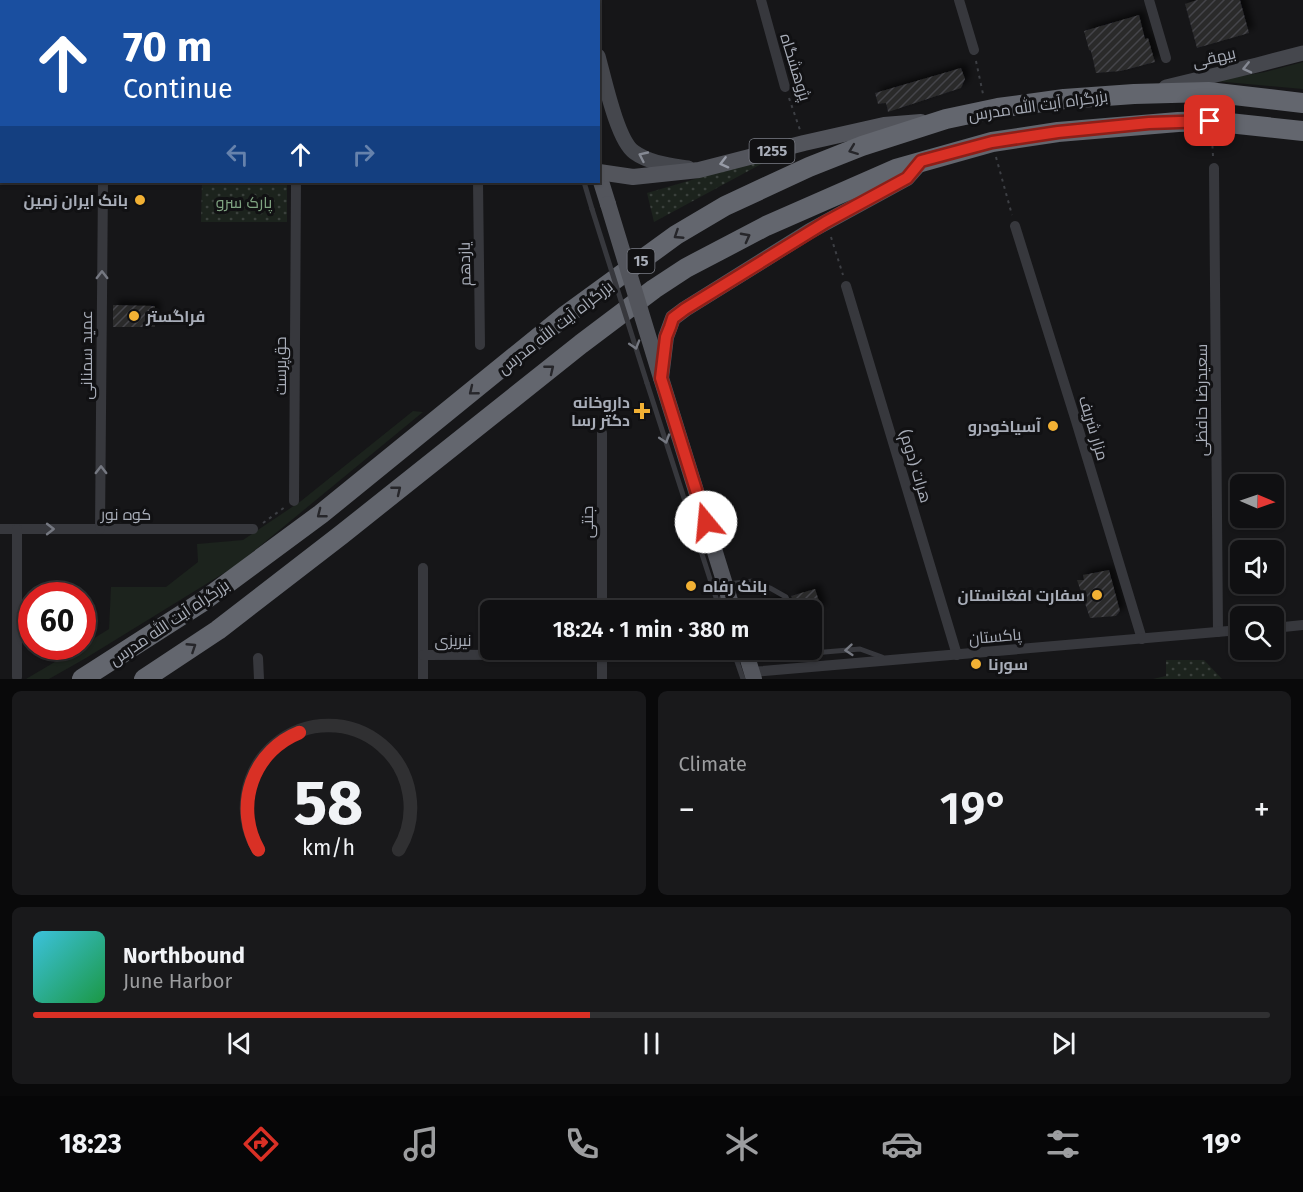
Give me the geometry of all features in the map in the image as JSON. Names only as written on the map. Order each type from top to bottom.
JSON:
[{"type":"highway","name":"بزرگراه آیت الله مدرس","points":[[82,679],[202,602],[321,514],[567,315],[676,235],[725,206],[809,167],[862,146],[946,119],[986,110],[1064,99],[1208,92],[1303,103]]},
{"type":"highway","name":"بزرگراه آیت الله مدرس","points":[[144,679],[218,630],[654,289],[686,268],[766,226],[896,169],[992,142],[1058,132],[1149,123],[1210,121],[1303,131]]},
{"type":"main road","name":"بیهقی","points":[[1134,94],[1174,86],[1303,52]]},
{"type":"main road","points":[[600,63],[619,127],[632,151],[660,163],[699,170]]},
{"type":"main road","name":"1255","points":[[600,172],[633,177],[699,170],[884,125],[946,119]]},
{"type":"main road","points":[[654,380],[673,318],[826,222],[907,178],[921,161]]},
{"type":"main road","points":[[599,183],[600,206],[654,380],[730,600]]},
{"type":"main road","points":[[747,660],[750,677]]},
{"type":"street","name":"پژوهشگاه","points":[[761,0],[785,87]]},
{"type":"street","points":[[959,0],[974,50]]},
{"type":"street","points":[[1149,0],[1166,58]]},
{"type":"street","name":"سعیدرضا حافظی","points":[[1214,168],[1218,632]]},
{"type":"street","name":"عمید سمنانی","points":[[100,529],[103,183]]},
{"type":"street","name":"حق‌پرست","points":[[294,501],[296,183]]},
{"type":"street","name":"یازدهم","points":[[478,183],[480,345]]},
{"type":"street","name":"مزار شریف","points":[[1015,226],[1142,639]]},
{"type":"street","name":"هرات (دوم)","points":[[846,286],[957,654]]},
{"type":"street","name":"جنتی","points":[[602,433],[602,600]]},
{"type":"street","name":"کوه نور","points":[[0,528],[253,529]]},
{"type":"street","points":[[17,529],[17,677]]},
{"type":"street","points":[[423,568],[423,679]]},
{"type":"street","points":[[723,600],[726,588]]},
{"type":"street","points":[[1284,627],[1303,625]]},
{"type":"street","name":"پاکستان","points":[[750,677],[890,660],[1230,631]]},
{"type":"street","name":"نیریزی","points":[[423,655],[480,654]]},
{"type":"street","points":[[258,658],[259,679]]},
{"type":"street","points":[[602,660],[602,679]]},
{"type":"lane","points":[[585,183],[600,206]]},
{"type":"lane","points":[[654,380],[717,600]]},
{"type":"lane","points":[[726,588],[753,581],[770,588],[787,600]]},
{"type":"lane","points":[[822,652],[860,649],[890,660]]},
{"type":"lane","points":[[739,660],[750,677]]},
{"type":"path","points":[[974,50],[986,110]]},
{"type":"path","name":"پژوهشگاه","points":[[785,87],[804,143]]},
{"type":"path","points":[[1210,121],[1214,168]]},
{"type":"path","points":[[992,142],[1015,226]]},
{"type":"path","points":[[826,222],[846,286]]},
{"type":"path","points":[[253,529],[294,501]]},
{"type":"green space","points":[[1303,62],[1303,89],[1214,81],[1265,72]]},
{"type":"green space","points":[[767,158],[765,162],[654,222],[647,193]]},
{"type":"green space","name":"پارک سرو","points":[[202,183],[287,183],[287,222],[201,222]]},
{"type":"green space","points":[[413,411],[423,412],[237,565],[96,652],[96,637],[109,629],[111,587],[166,587],[198,562],[197,544],[243,540],[301,501]]},
{"type":"green space","points":[[58,660],[82,660],[49,679],[26,679]]},
{"type":"green space","points":[[1166,660],[1204,660],[1222,679],[1153,679],[1166,676]]},
{"type":"building","points":[[1197,0],[1240,0],[1249,33],[1197,48],[1185,4]]},
{"type":"building","points":[[1139,15],[1145,39],[1148,38],[1155,62],[1121,71],[1096,73],[1084,31]]},
{"type":"building","points":[[961,68],[965,79],[961,88],[888,112],[886,103],[878,104],[875,93]]},
{"type":"building","name":"فراگستر","points":[[113,305],[155,306],[155,327],[113,327]]},
{"type":"building","points":[[1109,570],[1120,611],[1116,616],[1090,618],[1077,580],[1084,580],[1083,575]]},
{"type":"building","points":[[815,589],[819,600],[793,600],[791,596]]},
{"type":"place","name":"بانک ایران زمین","points":[[140,200]]},
{"type":"place","name":"فراگستر","points":[[134,316]]},
{"type":"place","name":"داروخانه دکتر رسا","points":[[642,411]]},
{"type":"place","name":"آسیاخودرو","points":[[1053,426]]},
{"type":"place","name":"بانک رفاه","points":[[691,586]]},
{"type":"place","name":"سفارت افغانستان","points":[[1097,595]]},
{"type":"place","name":"سورنا","points":[[976,664]]},
{"type":"route","points":[[706,522],[661,378],[666,337],[673,318],[779,250],[907,178],[921,161],[992,142],[1058,132],[1149,123],[1210,121]]}]
